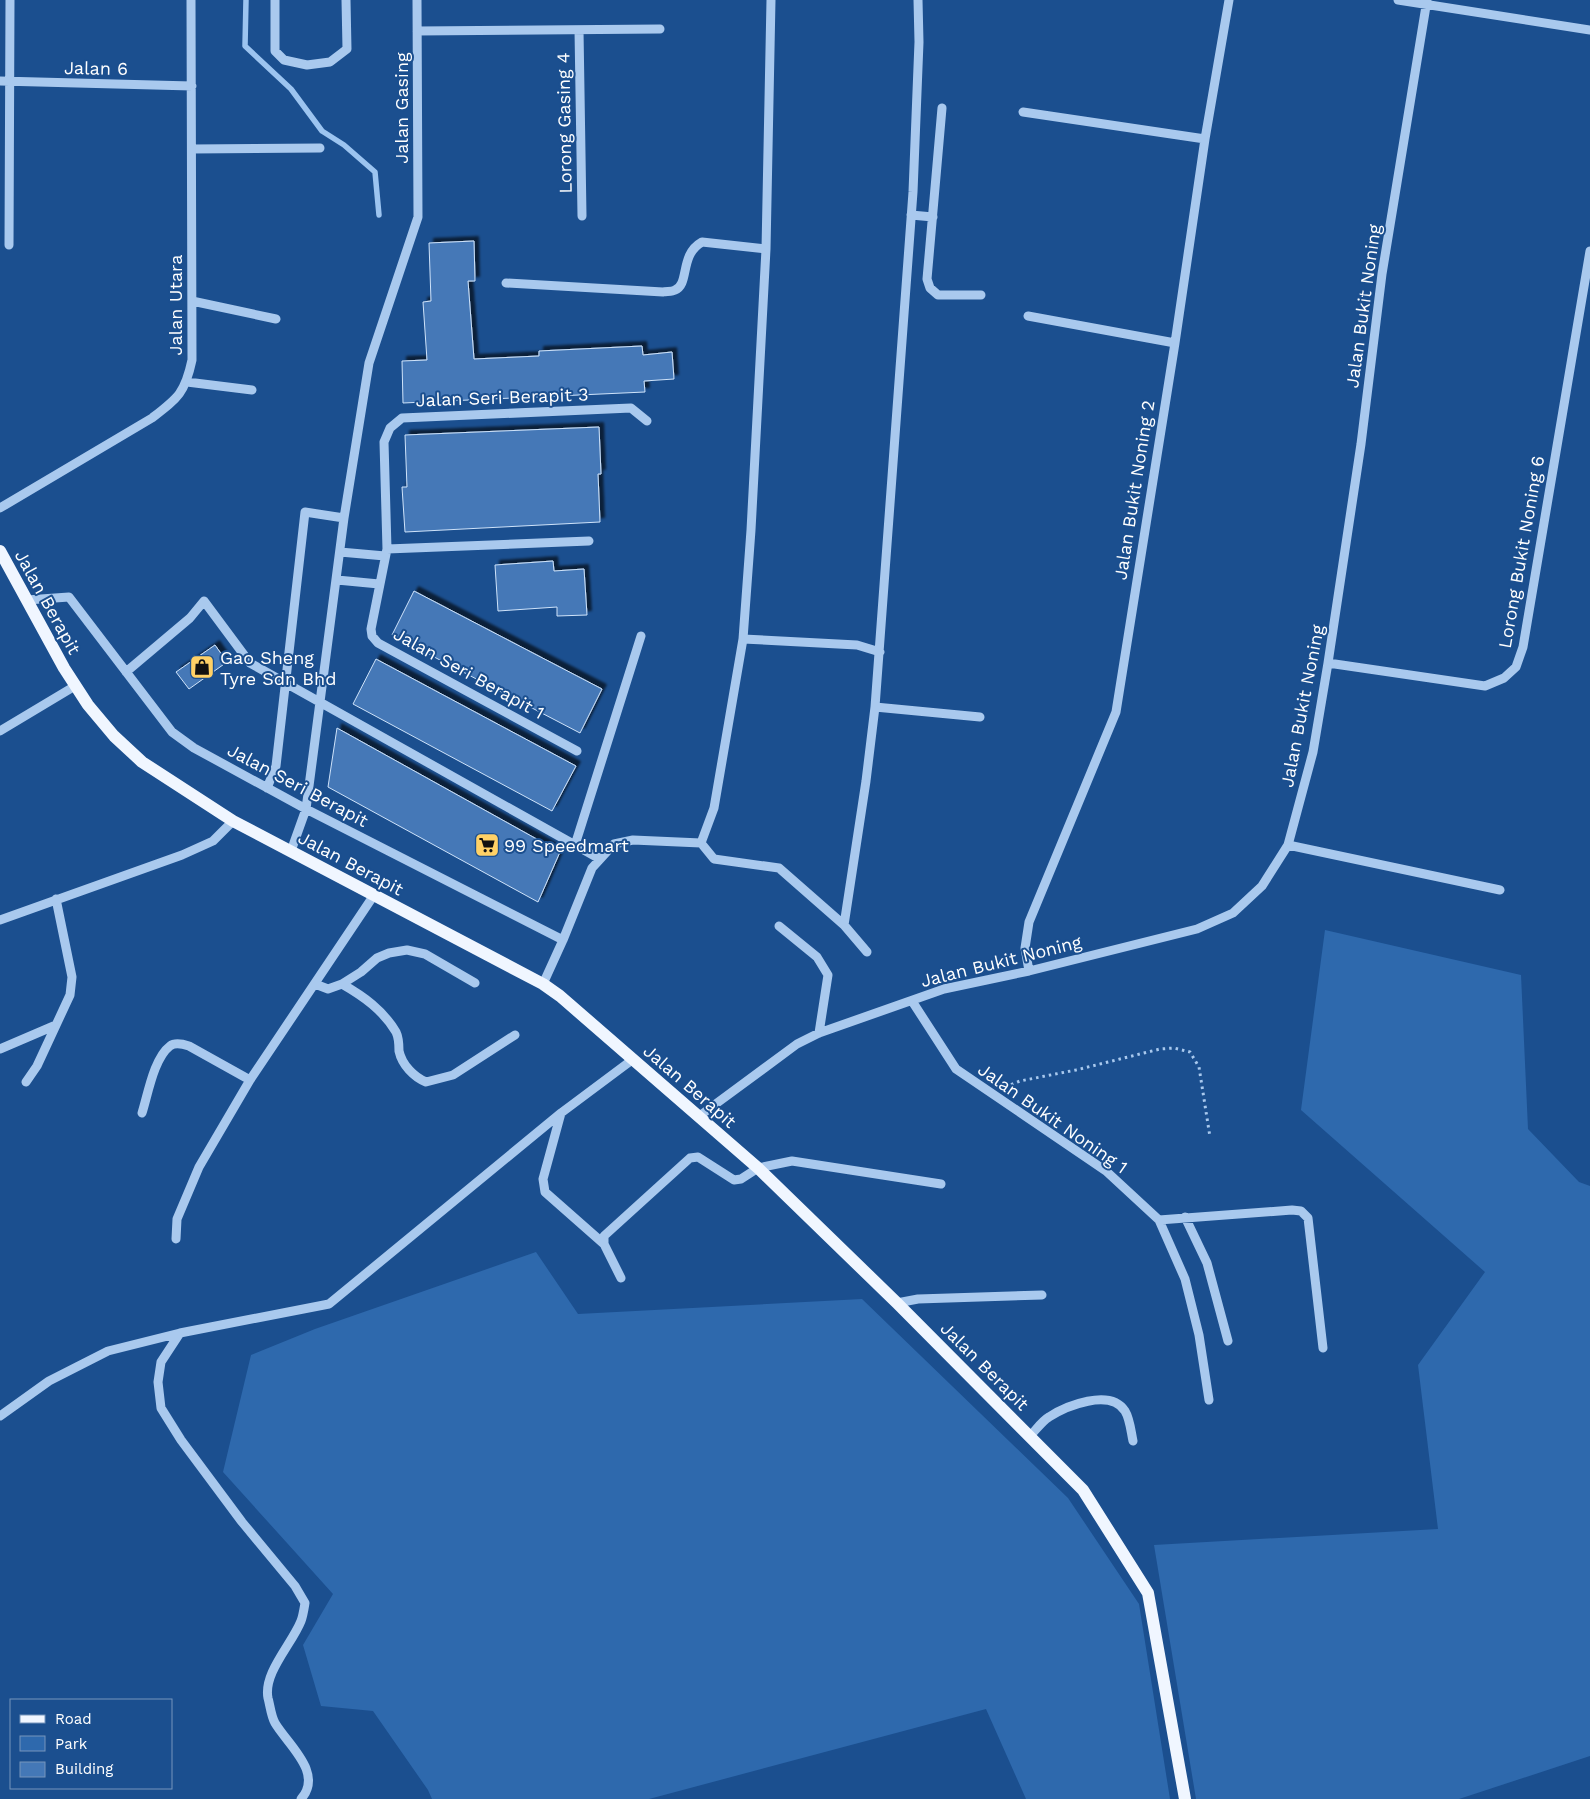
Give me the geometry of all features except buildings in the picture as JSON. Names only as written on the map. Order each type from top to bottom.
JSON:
[{"type":"main road","name":"Jalan Berapit","points":[[0,551],[64,668],[88,705],[114,736],[142,762],[233,821],[543,984],[560,996],[758,1168],[897,1303],[1083,1490],[1148,1593],[1185,1799]]},
{"type":"street","points":[[9,245],[10,0]]},
{"type":"street","name":"Jalan Utara","points":[[0,508],[152,418],[174,401],[187,382],[192,360],[191,0]]},
{"type":"street","points":[[275,0],[275,51],[284,60],[307,65],[330,62],[347,49],[346,0]]},
{"type":"street","name":"Jalan Gasing","points":[[291,850],[306,810],[344,518],[369,364],[418,216],[417,0]]},
{"type":"street","points":[[701,842],[707,831],[714,808],[743,639],[766,249],[771,0]]},
{"type":"street","points":[[844,925],[866,781],[880,652],[911,215],[919,42],[918,0]]},
{"type":"street","name":"Jalan Bukit Noning 2","points":[[1029,971],[1025,948],[1029,922],[1116,712],[1175,343],[1205,139],[1229,0]]},
{"type":"street","points":[[1398,0],[1426,2],[1590,30]]},
{"type":"street","name":"Jalan Bukit Noning","points":[[698,1117],[797,1044],[819,1033],[944,989],[1029,971],[1197,930],[1233,913],[1262,886],[1288,845],[1313,752],[1361,444],[1382,274],[1426,2]]},
{"type":"street","points":[[417,31],[660,29]]},
{"type":"street","name":"Lorong Gasing 4","points":[[579,30],[582,216]]},
{"type":"street","name":"Jalan 6","points":[[0,81],[192,86]]},
{"type":"street","points":[[942,108],[927,279],[930,288],[938,295],[981,295]]},
{"type":"street","points":[[1024,112],[1205,139]]},
{"type":"street","points":[[192,149],[320,148]]},
{"type":"street","points":[[911,215],[933,217]]},
{"type":"street","points":[[506,283],[663,292],[675,290],[681,285],[689,253],[694,246],[702,242],[766,249]]},
{"type":"street","name":"Lorong Bukit Noning 6","points":[[1328,663],[1486,686],[1504,678],[1516,666],[1523,647],[1590,251]]},
{"type":"street","points":[[192,301],[276,319]]},
{"type":"street","points":[[1028,316],[1175,343]]},
{"type":"street","points":[[187,382],[252,390]]},
{"type":"street","name":"Jalan Seri Berapit 3","points":[[386,553],[384,442],[390,428],[402,418],[631,408],[647,421]]},
{"type":"street","points":[[267,788],[276,766],[306,512],[344,518]]},
{"type":"street","points":[[340,552],[386,553],[588,541]]},
{"type":"street","name":"Jalan Seri Berapit 1","points":[[386,553],[371,628],[372,636],[378,642],[577,751]]},
{"type":"street","points":[[336,580],[379,584]]},
{"type":"street","name":"Jalan Seri Berapit","points":[[26,600],[69,597],[172,732],[194,748],[306,810],[563,940]]},
{"type":"street","points":[[126,672],[190,618],[204,601],[250,663],[600,859]]},
{"type":"street","points":[[575,845],[641,636]]},
{"type":"street","points":[[743,639],[857,645],[880,652]]},
{"type":"street","points":[[0,731],[76,686]]},
{"type":"street","points":[[875,707],[980,717]]},
{"type":"street","points":[[0,920],[182,855],[213,841],[233,821]]},
{"type":"street","points":[[543,984],[592,868],[614,844],[633,840],[701,842]]},
{"type":"street","points":[[701,842],[714,859],[779,868],[844,925],[867,952]]},
{"type":"street","points":[[1288,845],[1500,890]]},
{"type":"street","points":[[176,1238],[177,1219],[199,1167],[250,1080],[374,895]]},
{"type":"street","points":[[26,1082],[37,1066],[70,995],[72,977],[56,899]]},
{"type":"street","points":[[779,926],[818,957],[828,975],[819,1033]]},
{"type":"street","points":[[315,984],[328,989],[342,984],[361,972],[377,958],[389,953],[407,950],[425,954],[475,983]]},
{"type":"street","points":[[342,984],[364,997],[388,1020],[398,1035],[400,1054],[406,1065],[416,1078],[426,1082],[453,1075],[515,1035]]},
{"type":"street","name":"Jalan Bukit Noning 1","points":[[912,1001],[956,1068],[1106,1171],[1159,1220]]},
{"type":"street","points":[[0,1049],[56,1025]]},
{"type":"street","points":[[142,1113],[160,1058],[171,1045],[180,1043],[189,1046],[250,1080]]},
{"type":"street","points":[[0,1416],[48,1381],[108,1351],[180,1333],[329,1304],[561,1113],[632,1060]]},
{"type":"street","points":[[561,1113],[543,1179],[545,1192],[604,1244],[621,1278]]},
{"type":"street","points":[[604,1244],[604,1236],[690,1158],[698,1157],[734,1180],[741,1179],[758,1168],[792,1161],[941,1184]]},
{"type":"street","points":[[1210,1400],[1185,1278],[1159,1220],[1292,1210],[1301,1211],[1308,1218],[1323,1348]]},
{"type":"street","points":[[1185,1217],[1207,1263],[1228,1341]]},
{"type":"street","points":[[897,1303],[918,1299],[1042,1295]]},
{"type":"street","points":[[180,1333],[161,1362],[158,1382],[161,1408],[181,1440],[242,1522],[295,1586],[305,1603],[302,1620],[270,1677],[268,1694],[274,1722],[302,1760],[309,1775],[306,1793],[301,1799]]},
{"type":"street","points":[[1030,1436],[1048,1418],[1082,1402],[1099,1399],[1115,1404],[1124,1411],[1134,1441]]},
{"type":"path","points":[[990,1093],[1020,1081],[1076,1070],[1160,1049],[1174,1048],[1190,1052],[1199,1068],[1210,1137]]},
{"type":"green space","points":[[1325,930],[1521,975],[1528,1129],[1579,1182],[1590,1186],[1590,1756],[1459,1799],[1196,1799],[1154,1545],[1438,1529],[1418,1365],[1485,1272],[1301,1110]]},
{"type":"green space","points":[[536,1252],[578,1314],[862,1299],[1068,1498],[1139,1604],[1170,1799],[1026,1799],[986,1709],[649,1799],[432,1799],[428,1790],[373,1711],[321,1706],[303,1645],[333,1594],[223,1472],[251,1355],[315,1329]]},
{"type":"waterway","points":[[246,0],[245,46],[291,89],[322,131],[344,145],[375,172],[379,215]]},
{"type":"place","name":"Gao Sheng Tyre Sdn Bhd","points":[[202,667]]},
{"type":"place","name":"99 Speedmart","points":[[487,845]]}]
